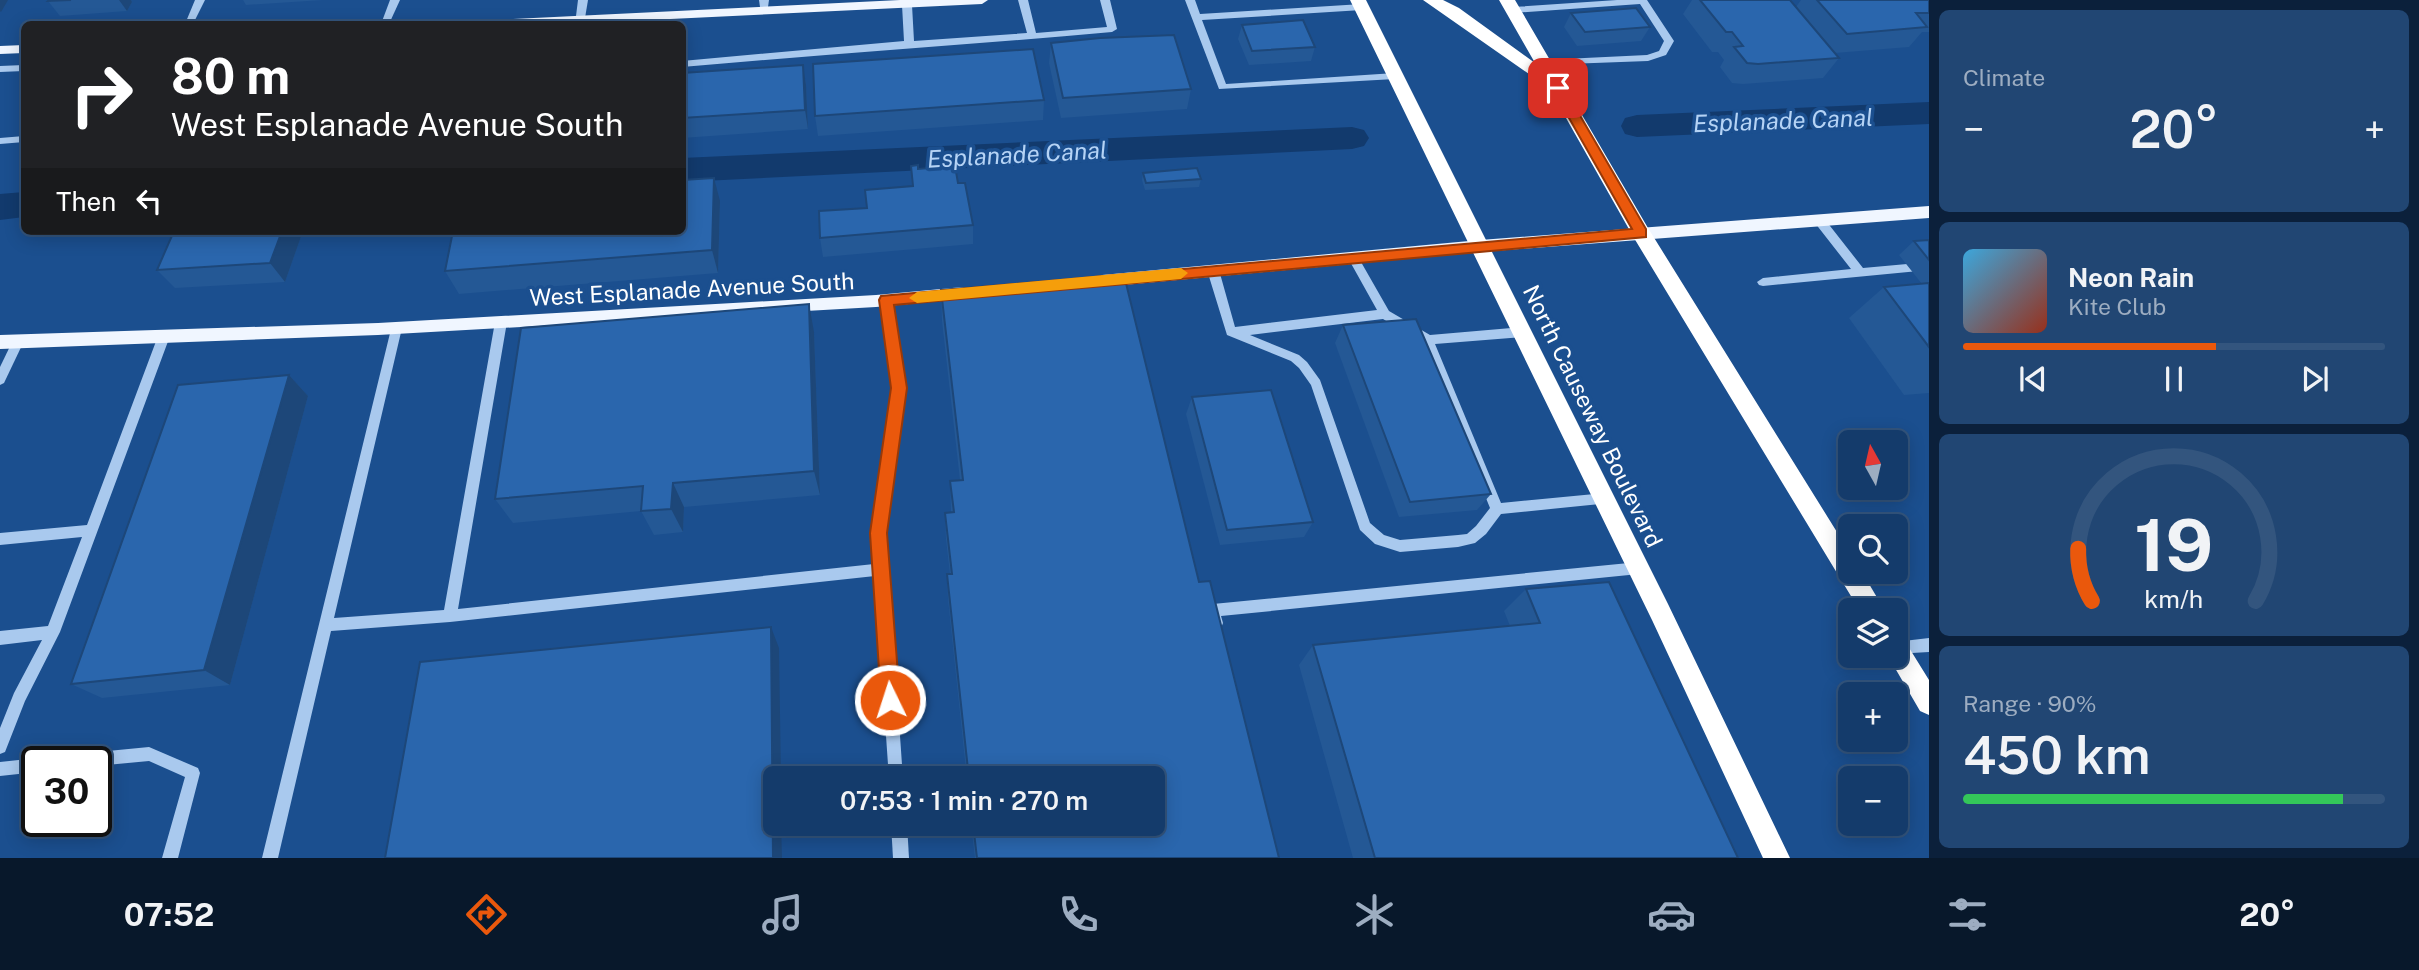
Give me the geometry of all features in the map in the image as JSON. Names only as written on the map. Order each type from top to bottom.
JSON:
[{"type":"highway","points":[[1431,0],[1453,11],[1558,88]]},
{"type":"highway","name":"North Causeway Boulevard","points":[[1360,4],[1639,568],[1777,858]]},
{"type":"highway","points":[[1510,5],[1641,233],[1865,598]]},
{"type":"highway","points":[[1908,667],[1929,703]]},
{"type":"main road","points":[[673,21],[764,6],[906,5],[982,0]]},
{"type":"main road","points":[[0,50],[21,49]]},
{"type":"main road","points":[[1090,282],[1480,246],[1929,212]]},
{"type":"main road","name":"West Esplanade Avenue South","points":[[0,342],[396,328],[886,300],[981,292]]},
{"type":"street","points":[[190,21],[200,0]]},
{"type":"street","points":[[386,21],[395,0]]},
{"type":"street","points":[[580,21],[583,0]]},
{"type":"street","points":[[1023,0],[1032,36]]},
{"type":"street","points":[[686,64],[1112,29],[1105,0]]},
{"type":"street","points":[[1190,0],[1222,87],[1395,76]]},
{"type":"street","points":[[1510,5],[1643,0],[1669,41],[1663,53],[1648,58],[1543,63]]},
{"type":"street","points":[[1197,17],[1360,4]]},
{"type":"street","points":[[906,5],[909,44]]},
{"type":"street","points":[[0,69],[21,68]]},
{"type":"street","points":[[0,141],[21,139]]},
{"type":"street","points":[[1819,220],[1860,272]]},
{"type":"street","points":[[1353,258],[1385,314],[1428,340],[1523,332]]},
{"type":"street","points":[[1763,282],[1929,266]]},
{"type":"street","points":[[1213,270],[1231,332]]},
{"type":"street","points":[[886,300],[899,388],[879,533],[895,766]]},
{"type":"street","points":[[1231,332],[1385,314]]},
{"type":"street","points":[[450,616],[501,322]]},
{"type":"street","points":[[270,858],[396,328]]},
{"type":"street","points":[[1231,332],[1295,358],[1316,383],[1365,526],[1380,540],[1400,546],[1470,539],[1481,530],[1497,509],[1605,499]]},
{"type":"street","points":[[0,747],[19,698],[53,632],[164,336]]},
{"type":"street","points":[[1428,340],[1497,509]]},
{"type":"street","points":[[0,380],[18,341]]},
{"type":"street","points":[[0,539],[91,530]]},
{"type":"street","points":[[1220,636],[1213,610],[1639,568]]},
{"type":"street","points":[[326,625],[450,616],[882,569]]},
{"type":"street","points":[[0,638],[53,632]]},
{"type":"street","points":[[1908,646],[1929,645]]},
{"type":"street","points":[[112,758],[149,754],[193,773],[170,858]]},
{"type":"street","points":[[0,769],[21,767]]},
{"type":"street","points":[[900,836],[901,858]]},
{"type":"building","points":[[1700,0],[1790,0],[1839,58],[1747,63],[1734,47],[1743,46],[1732,32],[1726,32]]},
{"type":"building","points":[[1817,0],[1929,0],[1929,13],[1916,13],[1927,27],[1847,34]]},
{"type":"building","points":[[1636,8],[1650,27],[1585,32],[1571,13]]},
{"type":"building","points":[[1303,20],[1315,47],[1252,51],[1242,25]]},
{"type":"building","points":[[1174,35],[1191,89],[1063,98],[1051,43]]},
{"type":"building","points":[[1033,49],[1044,100],[815,116],[813,64]]},
{"type":"building","points":[[803,65],[805,110],[686,118],[686,73]]},
{"type":"building","points":[[918,165],[918,169],[955,166],[958,183],[965,183],[973,225],[820,238],[819,211],[867,208],[865,190],[913,186],[911,166]]},
{"type":"building","points":[[1197,168],[1201,179],[1146,183],[1143,173]]},
{"type":"building","points":[[714,178],[712,250],[445,271],[452,235],[686,235],[686,180]]},
{"type":"building","points":[[172,235],[280,235],[270,263],[157,270]]},
{"type":"building","points":[[1929,240],[1929,260],[1914,241]]},
{"type":"building","points":[[1124,275],[1199,582],[1210,581],[1279,858],[977,858],[974,836],[1165,836],[1165,766],[968,766],[947,574],[952,574],[945,513],[954,512],[950,481],[963,480],[941,290]]},
{"type":"building","points":[[1929,283],[1929,347],[1884,287]]},
{"type":"building","points":[[809,304],[814,471],[673,483],[671,509],[641,511],[643,486],[495,499],[521,328]]},
{"type":"building","points":[[1416,319],[1491,494],[1410,502],[1343,325]]},
{"type":"building","points":[[289,375],[204,670],[71,684],[178,385]]},
{"type":"building","points":[[1271,390],[1313,522],[1227,530],[1192,397]]},
{"type":"building","points":[[1609,582],[1738,858],[1375,858],[1313,645],[1540,623],[1526,589]]},
{"type":"building","points":[[771,627],[772,766],[763,766],[763,836],[773,836],[773,858],[385,858],[420,662]]},
{"type":"waterway","name":"Esplanade Canal","points":[[1637,126],[1929,113]]},
{"type":"waterway","name":"Esplanade Canal","points":[[686,170],[1352,138]]},
{"type":"waterway","name":"Esplanade Canal","points":[[0,207],[21,205]]},
{"type":"slow traffic","points":[[917,298],[1181,273]]},
{"type":"route","points":[[890,700],[879,533],[899,388],[886,300],[1641,233],[1558,88]]}]
